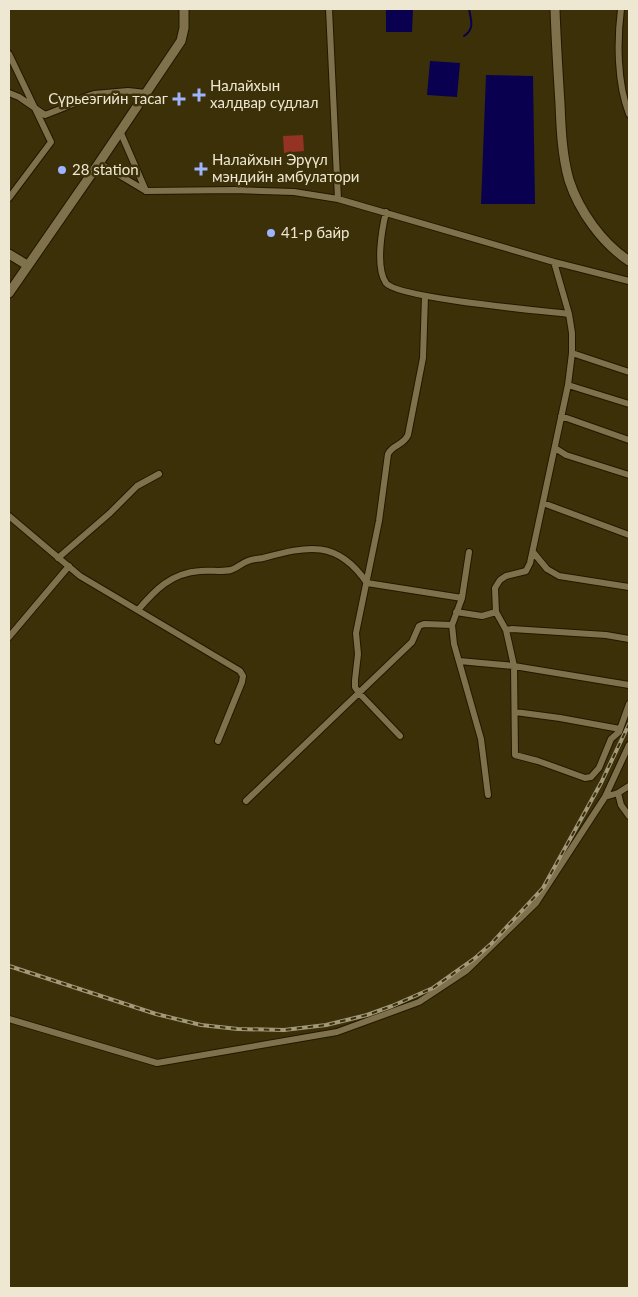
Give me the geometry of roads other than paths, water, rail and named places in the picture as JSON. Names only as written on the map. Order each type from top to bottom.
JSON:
[{"type":"street","points":[[9,293],[181,41],[184,28],[184,9]]},
{"type":"street","points":[[330,9],[338,199]]},
{"type":"street","points":[[555,9],[561,133],[569,180],[579,203],[591,222],[606,241],[629,261]]},
{"type":"street","points":[[621,9],[618,31],[620,68],[626,107],[629,114]]},
{"type":"street","points":[[9,54],[51,142],[9,198]]},
{"type":"street","points":[[9,93],[46,115],[94,94],[128,91],[146,93]]},
{"type":"street","points":[[120,130],[146,191]]},
{"type":"street","points":[[99,163],[146,191],[235,190],[294,192],[338,199],[554,262],[629,280]]},
{"type":"street","points":[[128,182],[136,180],[139,173]]},
{"type":"street","points":[[386,212],[380,241],[385,282],[390,286],[425,296],[569,314]]},
{"type":"street","points":[[9,254],[27,264]]},
{"type":"street","points":[[554,262],[569,314],[572,333],[572,353],[568,385],[533,552],[526,572],[512,574],[500,580],[495,588],[496,612],[506,630],[514,666],[515,755],[585,778],[591,777],[606,747],[620,729],[629,704]]},
{"type":"street","points":[[400,736],[359,693],[355,686],[358,654],[356,632],[379,521],[388,454],[390,450],[402,444],[408,435],[423,358],[425,296]]},
{"type":"street","points":[[572,353],[629,372]]},
{"type":"street","points":[[568,385],[629,404]]},
{"type":"street","points":[[561,416],[629,440]]},
{"type":"street","points":[[555,448],[566,455],[629,475]]},
{"type":"street","points":[[58,558],[110,513],[137,486],[159,474]]},
{"type":"street","points":[[543,504],[629,535]]},
{"type":"street","points":[[9,516],[80,576],[240,671],[243,676],[242,682],[218,740]]},
{"type":"street","points":[[138,610],[156,589],[174,577],[197,571],[232,570],[247,561],[310,548],[332,552],[350,562],[367,583],[462,598]]},
{"type":"street","points":[[469,552],[462,598],[452,625],[454,644],[482,739],[488,795]]},
{"type":"street","points":[[533,552],[547,568],[559,576],[629,587]]},
{"type":"street","points":[[9,636],[69,566]]},
{"type":"street","points":[[456,612],[482,616],[496,612]]},
{"type":"street","points":[[246,801],[412,642],[419,626],[424,624],[452,625]]},
{"type":"street","points":[[506,630],[512,628],[629,639]]},
{"type":"street","points":[[459,661],[514,666],[629,685]]},
{"type":"street","points":[[515,712],[620,729]]},
{"type":"street","points":[[9,1019],[157,1063],[337,1032],[419,1002],[466,971],[536,903],[605,798],[629,745]]},
{"type":"street","points":[[605,798],[629,786]]},
{"type":"street","points":[[618,793],[621,805],[629,816]]},
{"type":"waterway","points":[[464,36],[471,27],[469,9]]},
{"type":"railway","points":[[9,966],[156,1014],[201,1025],[238,1029],[284,1030],[326,1025],[367,1015],[392,1006],[433,988],[474,959],[491,944],[543,888],[601,783],[629,724]]},
{"type":"place","name":"Налайхын халдвар судлал","points":[[199,95]]},
{"type":"place","name":"Сүрьеэгийн тасаг","points":[[179,99]]},
{"type":"place","name":"Налайхын Эрүүл мэндийн амбулатори","points":[[201,169]]},
{"type":"place","name":"28 station","points":[[62,170]]},
{"type":"place","name":"41-р байр","points":[[271,233]]}]
